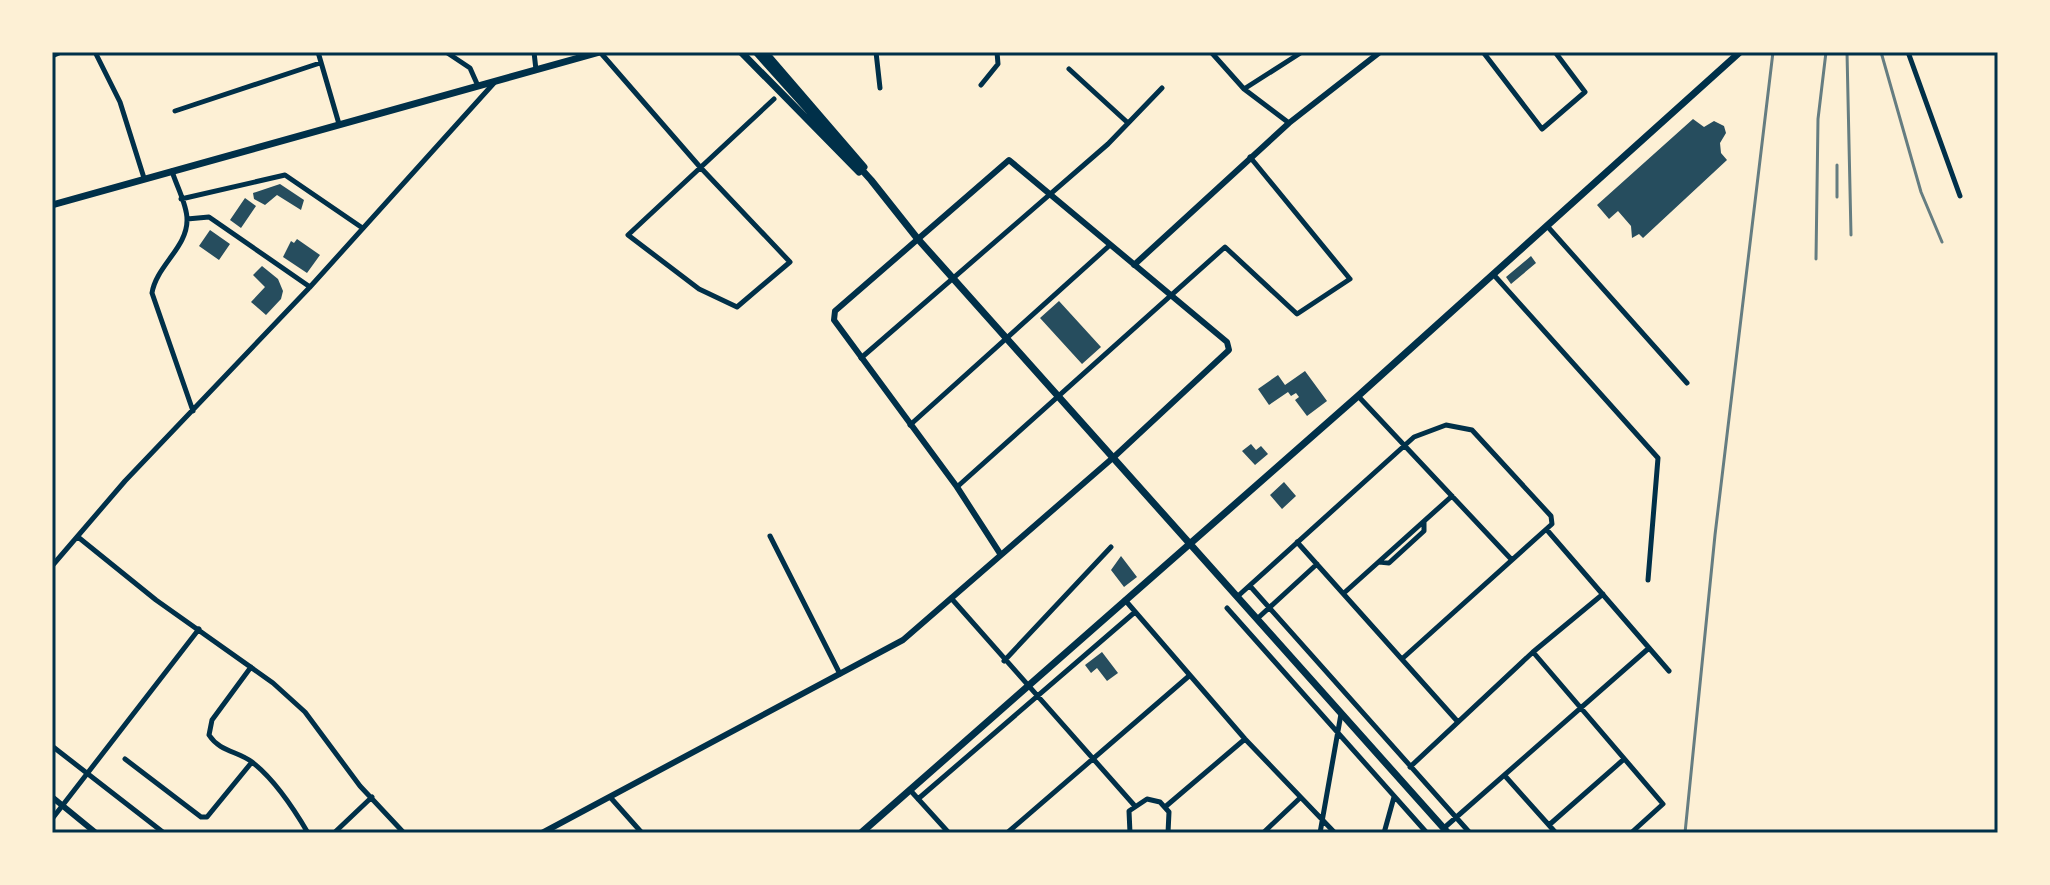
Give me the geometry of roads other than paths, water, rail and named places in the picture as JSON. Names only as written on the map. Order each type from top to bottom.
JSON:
[{"type":"main road","points":[[53,204],[600,52]]},
{"type":"main road","points":[[741,52],[842,157],[871,180]]},
{"type":"main road","points":[[756,52],[871,180],[917,238],[1010,338],[1446,831]]},
{"type":"main road","points":[[765,52],[851,147],[871,180]]},
{"type":"main road","points":[[861,833],[1358,396],[1740,52]]},
{"type":"street","points":[[52,56],[61,52]]},
{"type":"street","points":[[95,52],[120,102],[144,178]]},
{"type":"street","points":[[318,52],[339,124]]},
{"type":"street","points":[[446,52],[470,68],[479,87]]},
{"type":"street","points":[[534,52],[536,70]]},
{"type":"street","points":[[600,52],[700,167],[790,262],[737,307],[699,289],[628,235],[700,167],[774,99]]},
{"type":"street","points":[[876,52],[880,88]]},
{"type":"street","points":[[981,85],[998,64],[997,52]]},
{"type":"street","points":[[1211,52],[1244,89],[1289,123]]},
{"type":"street","points":[[1244,89],[1302,52]]},
{"type":"street","points":[[1483,52],[1542,129],[1585,92],[1555,52]]},
{"type":"street","points":[[1908,52],[1960,196]]},
{"type":"street","points":[[1134,265],[1250,157],[1376,53]]},
{"type":"street","points":[[175,111],[320,63]]},
{"type":"street","points":[[1069,69],[1128,123]]},
{"type":"street","points":[[52,566],[125,481],[310,287],[361,227],[496,82]]},
{"type":"street","points":[[860,359],[1050,195],[1162,88]]},
{"type":"street","points":[[957,487],[1225,247],[1297,314],[1350,279],[1250,157]]},
{"type":"street","points":[[542,833],[903,640],[951,598],[1001,555],[1115,456],[1229,350],[1227,342],[1009,160],[835,311],[836,327],[957,487],[1001,555]]},
{"type":"street","points":[[172,171],[187,219],[181,241],[154,284],[152,293],[193,411]]},
{"type":"street","points":[[181,199],[281,174],[361,227]]},
{"type":"street","points":[[187,219],[209,217],[310,287]]},
{"type":"street","points":[[1548,227],[1687,383]]},
{"type":"street","points":[[910,425],[1110,245]]},
{"type":"street","points":[[1493,274],[1658,458],[1648,580]]},
{"type":"street","points":[[1358,396],[1511,559]]},
{"type":"street","points":[[1238,596],[1420,432],[1452,425],[1472,430],[1551,516],[1552,524],[1403,658]]},
{"type":"street","points":[[1344,593],[1452,496]]},
{"type":"street","points":[[1547,530],[1669,671]]},
{"type":"street","points":[[770,536],[840,675]]},
{"type":"street","points":[[78,537],[156,600],[251,667],[305,712],[404,833]]},
{"type":"street","points":[[1297,542],[1458,722]]},
{"type":"street","points":[[1004,661],[1111,547]]},
{"type":"street","points":[[1258,618],[1317,564]]},
{"type":"street","points":[[1250,586],[1470,833]]},
{"type":"street","points":[[1410,767],[1533,652],[1603,594]]},
{"type":"street","points":[[951,598],[1134,805]]},
{"type":"street","points":[[1125,600],[1245,739],[1335,833]]},
{"type":"street","points":[[1227,608],[1427,833]]},
{"type":"street","points":[[918,799],[1038,699],[1135,612]]},
{"type":"street","points":[[52,819],[199,629]]},
{"type":"street","points":[[1446,831],[1456,817],[1506,777],[1649,648]]},
{"type":"street","points":[[1533,652],[1663,804],[1631,833]]},
{"type":"street","points":[[251,667],[212,720],[209,731],[213,741],[223,749],[252,762],[294,809],[308,833]]},
{"type":"street","points":[[1007,833],[1091,757],[1189,676]]},
{"type":"street","points":[[1320,833],[1341,713]]},
{"type":"street","points":[[1165,807],[1245,739]]},
{"type":"street","points":[[52,746],[164,833]]},
{"type":"street","points":[[125,759],[201,817],[207,817],[252,762]]},
{"type":"street","points":[[1549,825],[1623,760]]},
{"type":"street","points":[[1506,777],[1556,833]]},
{"type":"street","points":[[910,790],[949,833]]},
{"type":"street","points":[[1384,833],[1394,796]]},
{"type":"street","points":[[52,797],[96,833]]},
{"type":"street","points":[[334,833],[372,797]]},
{"type":"street","points":[[610,797],[642,833]]},
{"type":"street","points":[[1263,833],[1300,798]]},
{"type":"street","points":[[1130,833],[1127,818],[1134,805],[1154,800],[1165,807],[1171,818],[1168,833]]},
{"type":"railway","points":[[1685,833],[1715,535],[1773,52]]},
{"type":"railway","points":[[1816,259],[1818,119],[1826,52]]},
{"type":"railway","points":[[1847,52],[1851,235]]},
{"type":"railway","points":[[1881,52],[1921,192],[1942,242]]},
{"type":"railway","points":[[1837,165],[1837,197]]}]
